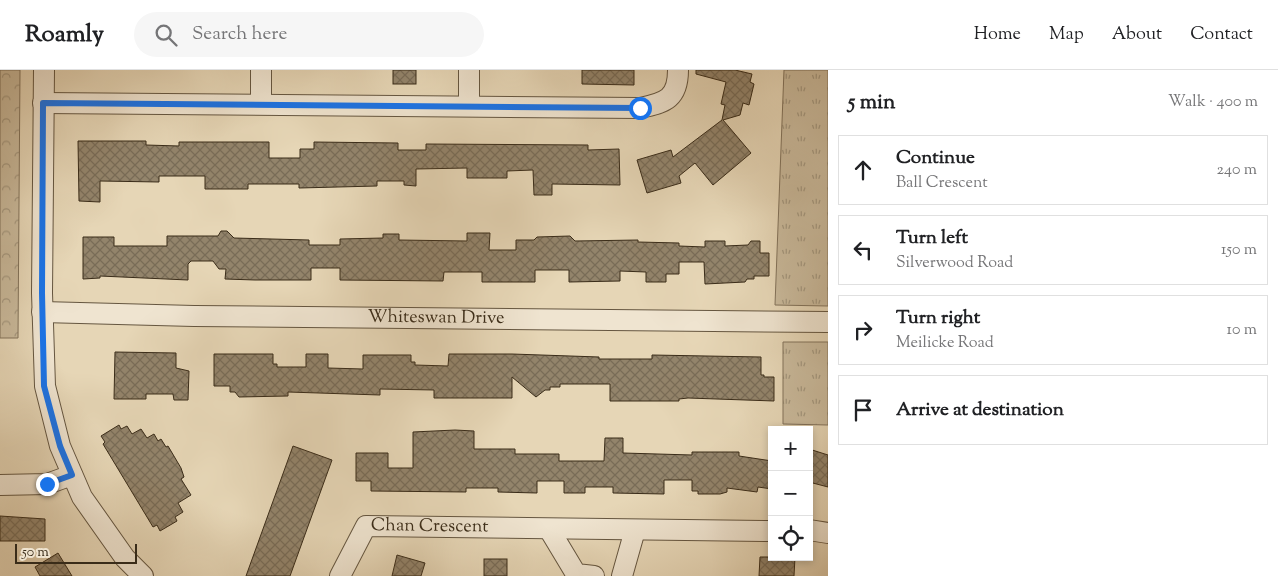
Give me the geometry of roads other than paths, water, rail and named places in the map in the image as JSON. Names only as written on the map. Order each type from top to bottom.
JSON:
[{"type":"street","points":[[44,70],[42,312],[44,386],[60,446],[82,497],[125,558],[143,576]]},
{"type":"street","points":[[260,104],[261,70]]},
{"type":"street","points":[[469,70],[469,106]]},
{"type":"street","points":[[43,103],[640,108],[658,104],[673,96],[678,84],[678,70]]},
{"type":"street","name":"Whiteswan Drive","points":[[42,312],[194,316],[779,320],[828,322]]},
{"type":"street","points":[[0,485],[47,484],[72,475]]},
{"type":"street","name":"Chan Crescent","points":[[340,576],[366,526],[768,531]]},
{"type":"street","points":[[549,529],[576,574],[594,576]]},
{"type":"street","points":[[622,576],[635,530]]},
{"type":"street","points":[[813,531],[828,533]]}]
